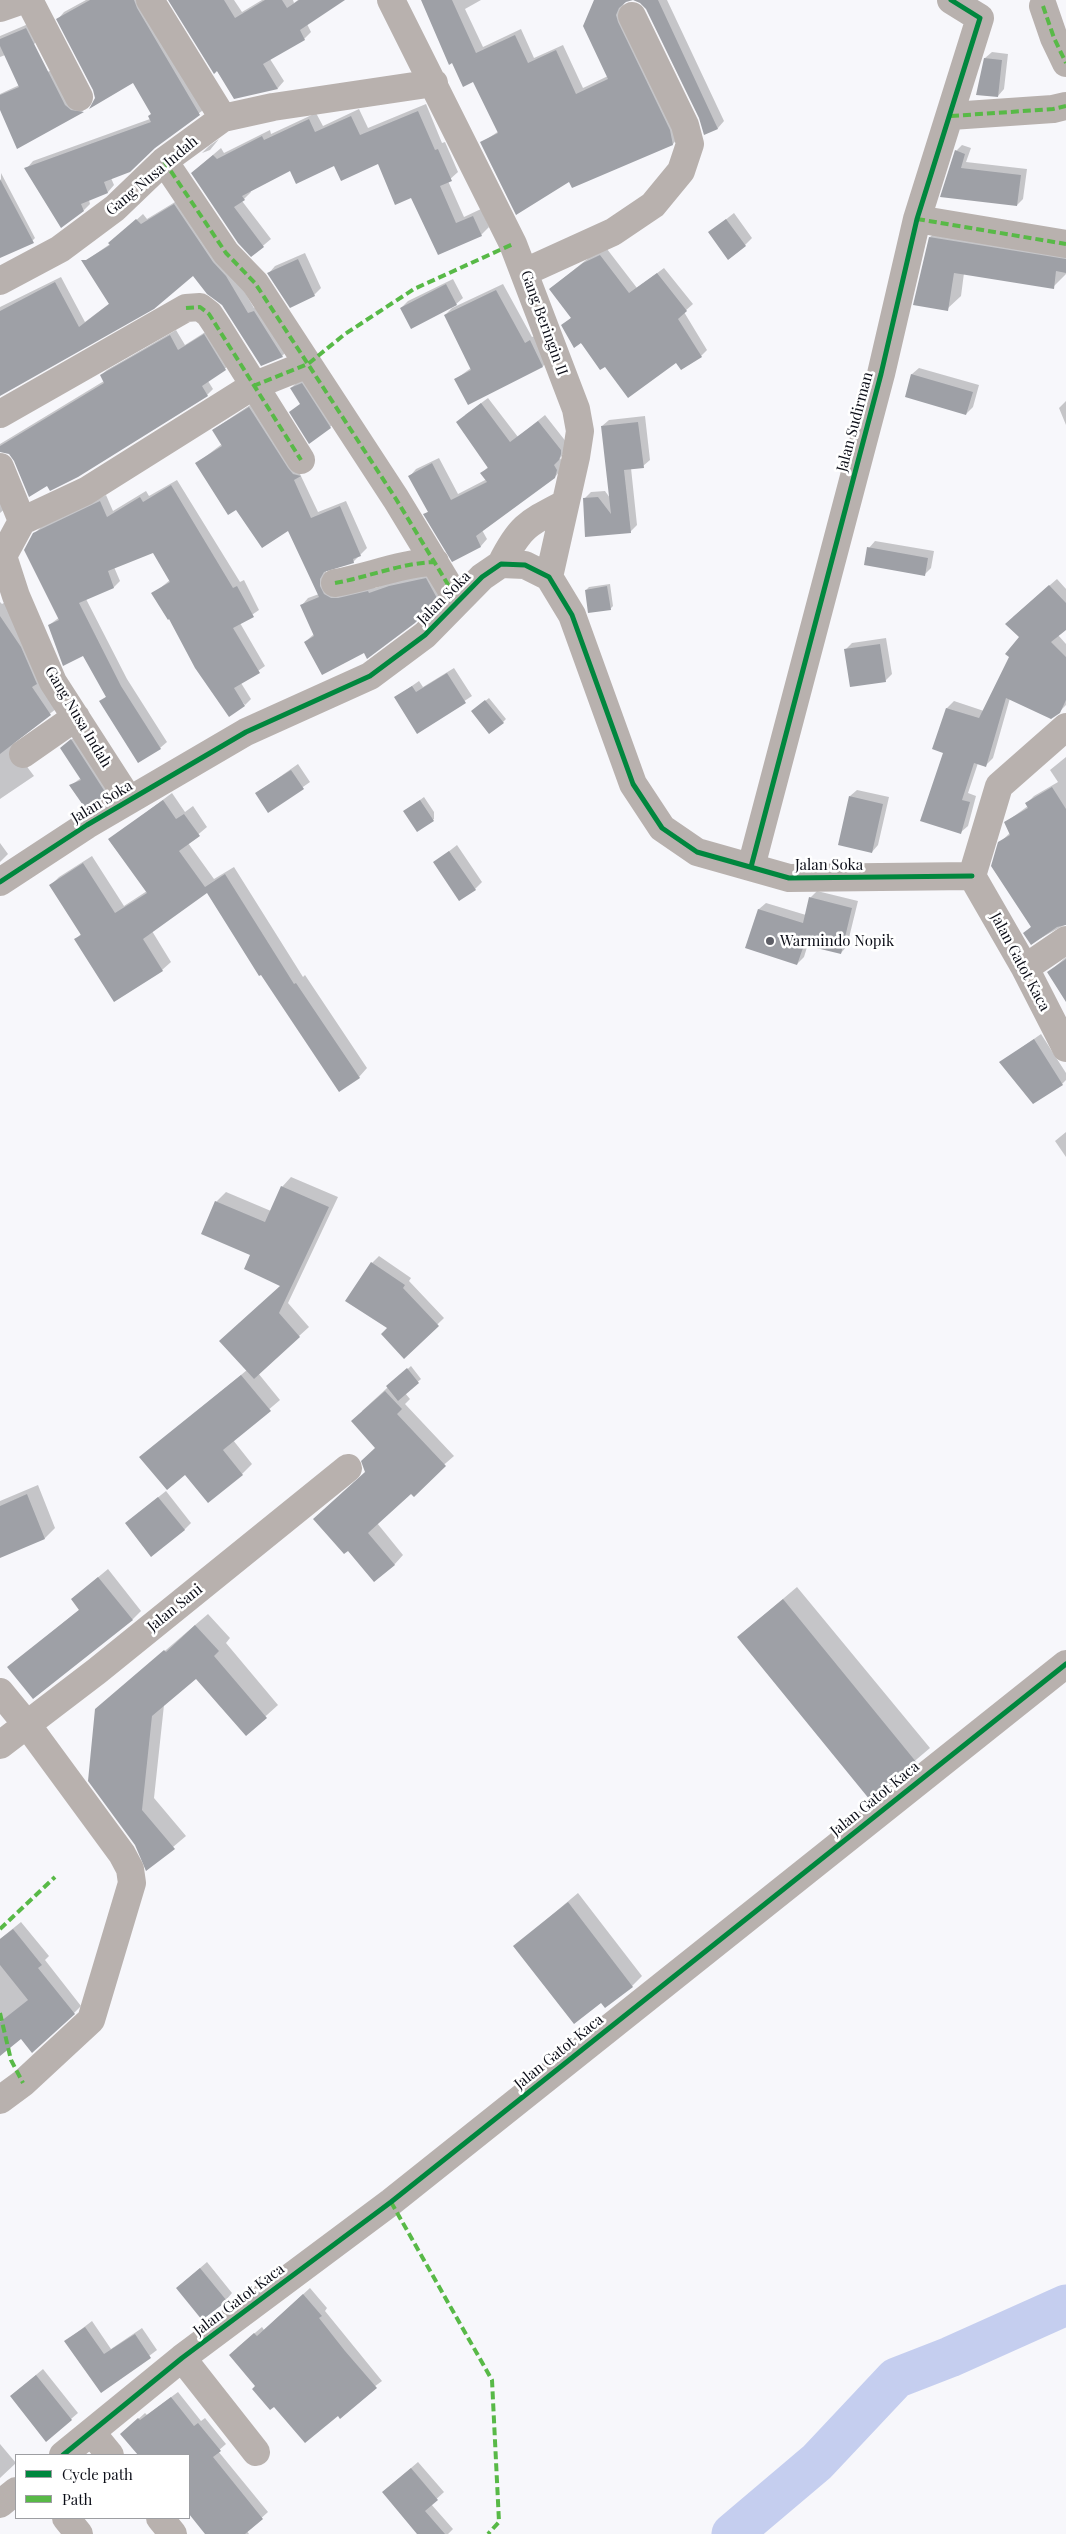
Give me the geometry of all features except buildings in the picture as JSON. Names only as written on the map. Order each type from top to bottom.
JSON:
[{"type":"street","points":[[0,8],[22,0]]},
{"type":"street","points":[[29,0],[79,97]]},
{"type":"street","points":[[150,0],[223,118]]},
{"type":"street","name":"Gang Beringin II","points":[[391,0],[434,83],[525,272],[576,409],[580,431],[549,577]]},
{"type":"street","name":"Jalan Sudirman","points":[[751,867],[881,374],[917,219],[980,18],[951,0]]},
{"type":"street","points":[[1043,6],[1054,38],[1066,63]]},
{"type":"street","points":[[525,272],[613,232],[654,205],[681,172],[690,144],[685,125],[632,16]]},
{"type":"street","name":"Gang Nusa Indah","points":[[0,280],[60,249],[114,208],[164,161],[223,118],[273,107],[434,83]]},
{"type":"street","points":[[950,116],[1053,109],[1066,106]]},
{"type":"street","points":[[164,161],[226,253],[255,283],[435,562],[458,601]]},
{"type":"street","points":[[917,219],[1066,244]]},
{"type":"street","points":[[0,414],[186,308],[200,307],[209,314],[301,460]]},
{"type":"street","points":[[0,467],[22,521],[86,492],[253,386],[308,364]]},
{"type":"street","points":[[549,577],[525,565],[501,564],[514,537],[531,521],[564,504]]},
{"type":"street","name":"Gang Nusa Indah","points":[[22,521],[2,556],[16,596],[53,682],[129,800]]},
{"type":"street","points":[[336,583],[361,579],[418,562],[435,562]]},
{"type":"street","name":"Jalan Soka","points":[[0,882],[129,800],[246,732],[370,676],[425,636],[482,577],[501,564]]},
{"type":"street","name":"Jalan Soka","points":[[549,577],[572,615],[633,784],[662,828],[697,852],[789,878],[972,876]]},
{"type":"street","points":[[23,754],[76,717]]},
{"type":"street","points":[[972,876],[999,786],[1066,726]]},
{"type":"street","name":"Jalan Gatot Kaca","points":[[972,876],[1024,968],[1066,1048]]},
{"type":"street","points":[[1024,968],[1066,940]]},
{"type":"street","name":"Jalan Sani","points":[[0,1745],[28,1726],[348,1468]]},
{"type":"street","name":"Jalan Gatot Kaca","points":[[64,2454],[182,2358],[391,2202],[1066,1664]]},
{"type":"street","points":[[0,1692],[28,1726],[122,1854],[130,1869],[132,1883],[130,1897],[91,2020],[23,2083],[0,2100]]},
{"type":"street","points":[[182,2358],[256,2452]]},
{"type":"street","points":[[92,2433],[109,2454]]},
{"type":"street","points":[[0,2504],[15,2492]]},
{"type":"street","points":[[67,2519],[79,2534]]},
{"type":"street","points":[[161,2519],[173,2534]]},
{"type":"waterway","points":[[732,2534],[817,2462],[896,2378],[950,2357],[1066,2305]]},
{"type":"marked path","points":[[1043,6],[1054,38],[1066,63]]},
{"type":"marked path","points":[[951,116],[1053,109],[1066,106]]},
{"type":"marked path","points":[[164,161],[226,253],[255,283],[396,499],[458,601]]},
{"type":"marked path","points":[[917,219],[1066,244]]},
{"type":"marked path","points":[[253,386],[308,364],[345,334],[414,289],[513,244]]},
{"type":"marked path","points":[[186,308],[200,307],[209,314],[301,460]]},
{"type":"marked path","points":[[335,583],[410,565],[435,562]]},
{"type":"marked path","points":[[0,1929],[55,1877]]},
{"type":"marked path","points":[[0,2013],[11,2060],[23,2083]]},
{"type":"marked path","points":[[391,2202],[492,2380],[499,2522],[488,2534]]},
{"type":"cycle path","points":[[751,867],[881,374],[917,219],[980,18],[951,0]]},
{"type":"cycle path","points":[[0,882],[87,825],[246,732],[370,676],[425,635],[482,577],[501,564],[525,565],[549,577],[572,615],[633,784],[662,828],[697,852],[789,878],[972,876]]},
{"type":"cycle path","points":[[64,2454],[182,2358],[391,2202],[1066,1664]]},
{"type":"place","name":"Warmindo Nopik","points":[[770,941]]}]
